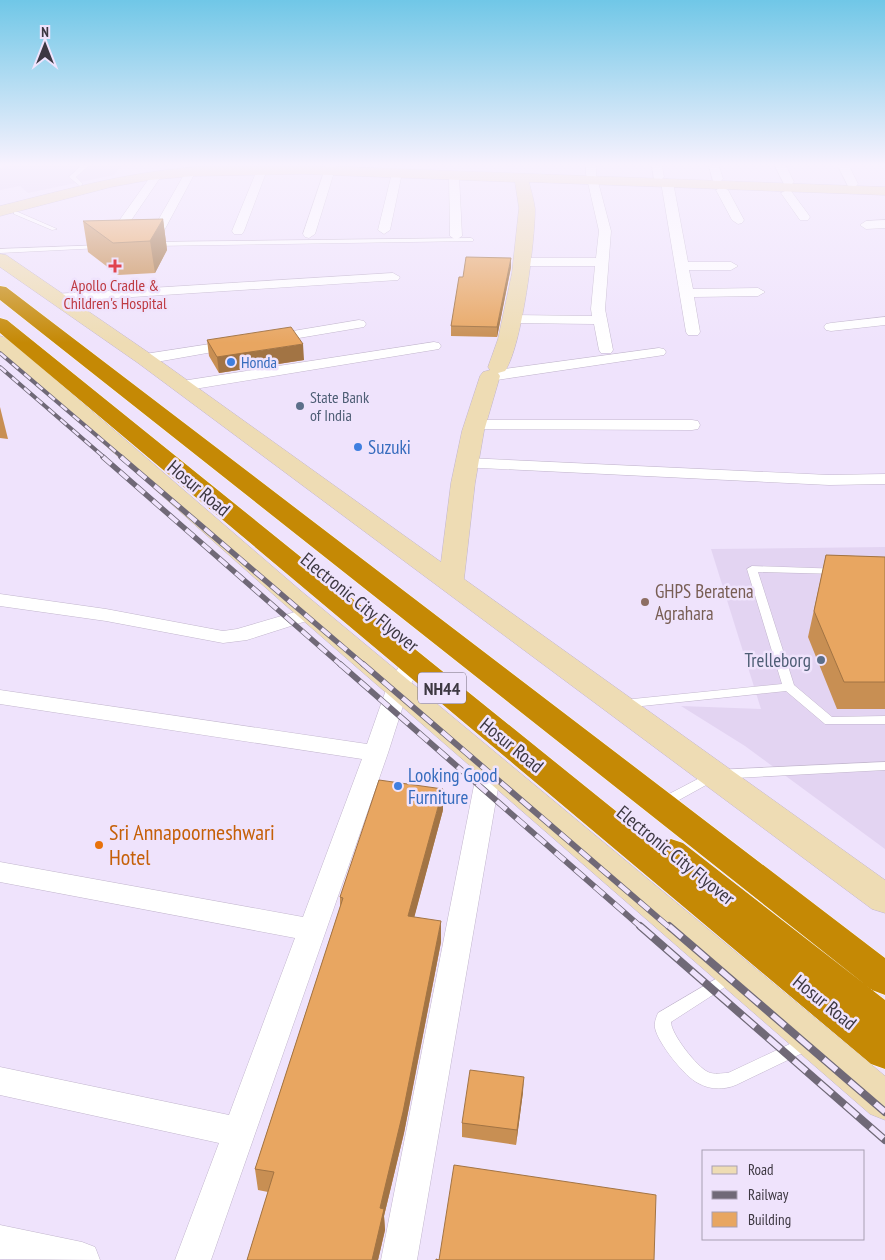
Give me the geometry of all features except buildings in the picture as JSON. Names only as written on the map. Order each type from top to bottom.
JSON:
[{"type":"highway","name":"NH44","points":[[0,280],[885,957]]},
{"type":"highway","name":"Electronic City Flyover","points":[[0,291],[885,979]]},
{"type":"highway","name":"Electronic City Flyover","points":[[0,311],[885,1023]]},
{"type":"highway","name":"Hosur Road","points":[[2,341],[405,675],[885,1052]]},
{"type":"street","points":[[116,241],[126,225]]},
{"type":"street","points":[[147,242],[157,225]]},
{"type":"street","points":[[238,231],[240,225]]},
{"type":"street","points":[[310,234],[313,225]]},
{"type":"street","points":[[384,230],[385,225]]},
{"type":"street","points":[[456,225],[456,236]]},
{"type":"street","points":[[451,582],[467,463],[475,425],[512,319],[522,262],[525,225]]},
{"type":"street","points":[[604,225],[605,230],[598,309],[606,350]]},
{"type":"street","points":[[673,225],[693,332]]},
{"type":"street","points":[[0,259],[145,359],[885,899]]},
{"type":"street","points":[[522,262],[602,262]]},
{"type":"street","points":[[682,266],[731,266]]},
{"type":"street","points":[[55,298],[393,277]]},
{"type":"street","points":[[687,293],[758,292]]},
{"type":"street","points":[[512,319],[600,320]]},
{"type":"street","points":[[831,327],[885,321]]},
{"type":"street","points":[[145,359],[359,324]]},
{"type":"street","points":[[2,341],[312,613],[405,675],[490,765],[885,1102]]},
{"type":"street","points":[[182,386],[434,346]]},
{"type":"street","points":[[494,372],[659,352]]},
{"type":"street","points":[[475,425],[692,425]]},
{"type":"street","points":[[467,463],[829,480],[885,479]]},
{"type":"street","points":[[0,600],[106,615],[223,637],[239,635],[312,613]]},
{"type":"street","points":[[193,1260],[405,675]]},
{"type":"street","points":[[0,697],[376,752]]},
{"type":"street","points":[[399,1260],[490,765]]},
{"type":"street","points":[[0,872],[311,930]]},
{"type":"street","points":[[0,1081],[239,1132]]},
{"type":"street","points":[[0,1242],[82,1260]]},
{"type":"lane","points":[[44,225],[54,229]]},
{"type":"lane","points":[[147,242],[472,240]]},
{"type":"lane","points":[[0,251],[116,241]]},
{"type":"lane","points":[[847,571],[752,569],[788,687],[829,721],[885,720]]},
{"type":"lane","points":[[619,705],[788,687]]},
{"type":"lane","points":[[674,797],[715,775],[885,766]]},
{"type":"lane","points":[[735,973],[664,1018],[662,1026],[665,1033],[693,1069],[703,1078],[719,1082],[730,1080],[813,1040]]},
{"type":"shaded area","points":[[885,547],[885,849],[745,746],[681,706],[761,709],[711,549]]},
{"type":"railway","points":[[0,353],[123,458]]},
{"type":"railway","points":[[0,367],[105,458]]},
{"type":"railway","points":[[103,457],[341,665]]},
{"type":"railway","points":[[121,457],[364,665]]},
{"type":"railway","points":[[340,664],[642,928]]},
{"type":"railway","points":[[363,664],[670,928]]},
{"type":"railway","points":[[640,926],[885,1140]]},
{"type":"railway","points":[[669,926],[885,1112]]},
{"type":"place","name":"Apollo Cradle & Children's Hospital","points":[[115,266]]},
{"type":"place","name":"Honda","points":[[231,362]]},
{"type":"place","name":"State Bank of India","points":[[300,406]]},
{"type":"place","name":"Suzuki","points":[[358,447]]},
{"type":"place","name":"GHPS Beratena Agrahara","points":[[645,602]]},
{"type":"place","name":"Trelleborg","points":[[821,660]]},
{"type":"place","name":"Looking Good Furniture","points":[[398,786]]},
{"type":"place","name":"Sri Annapoorneshwari Hotel","points":[[99,845]]}]
